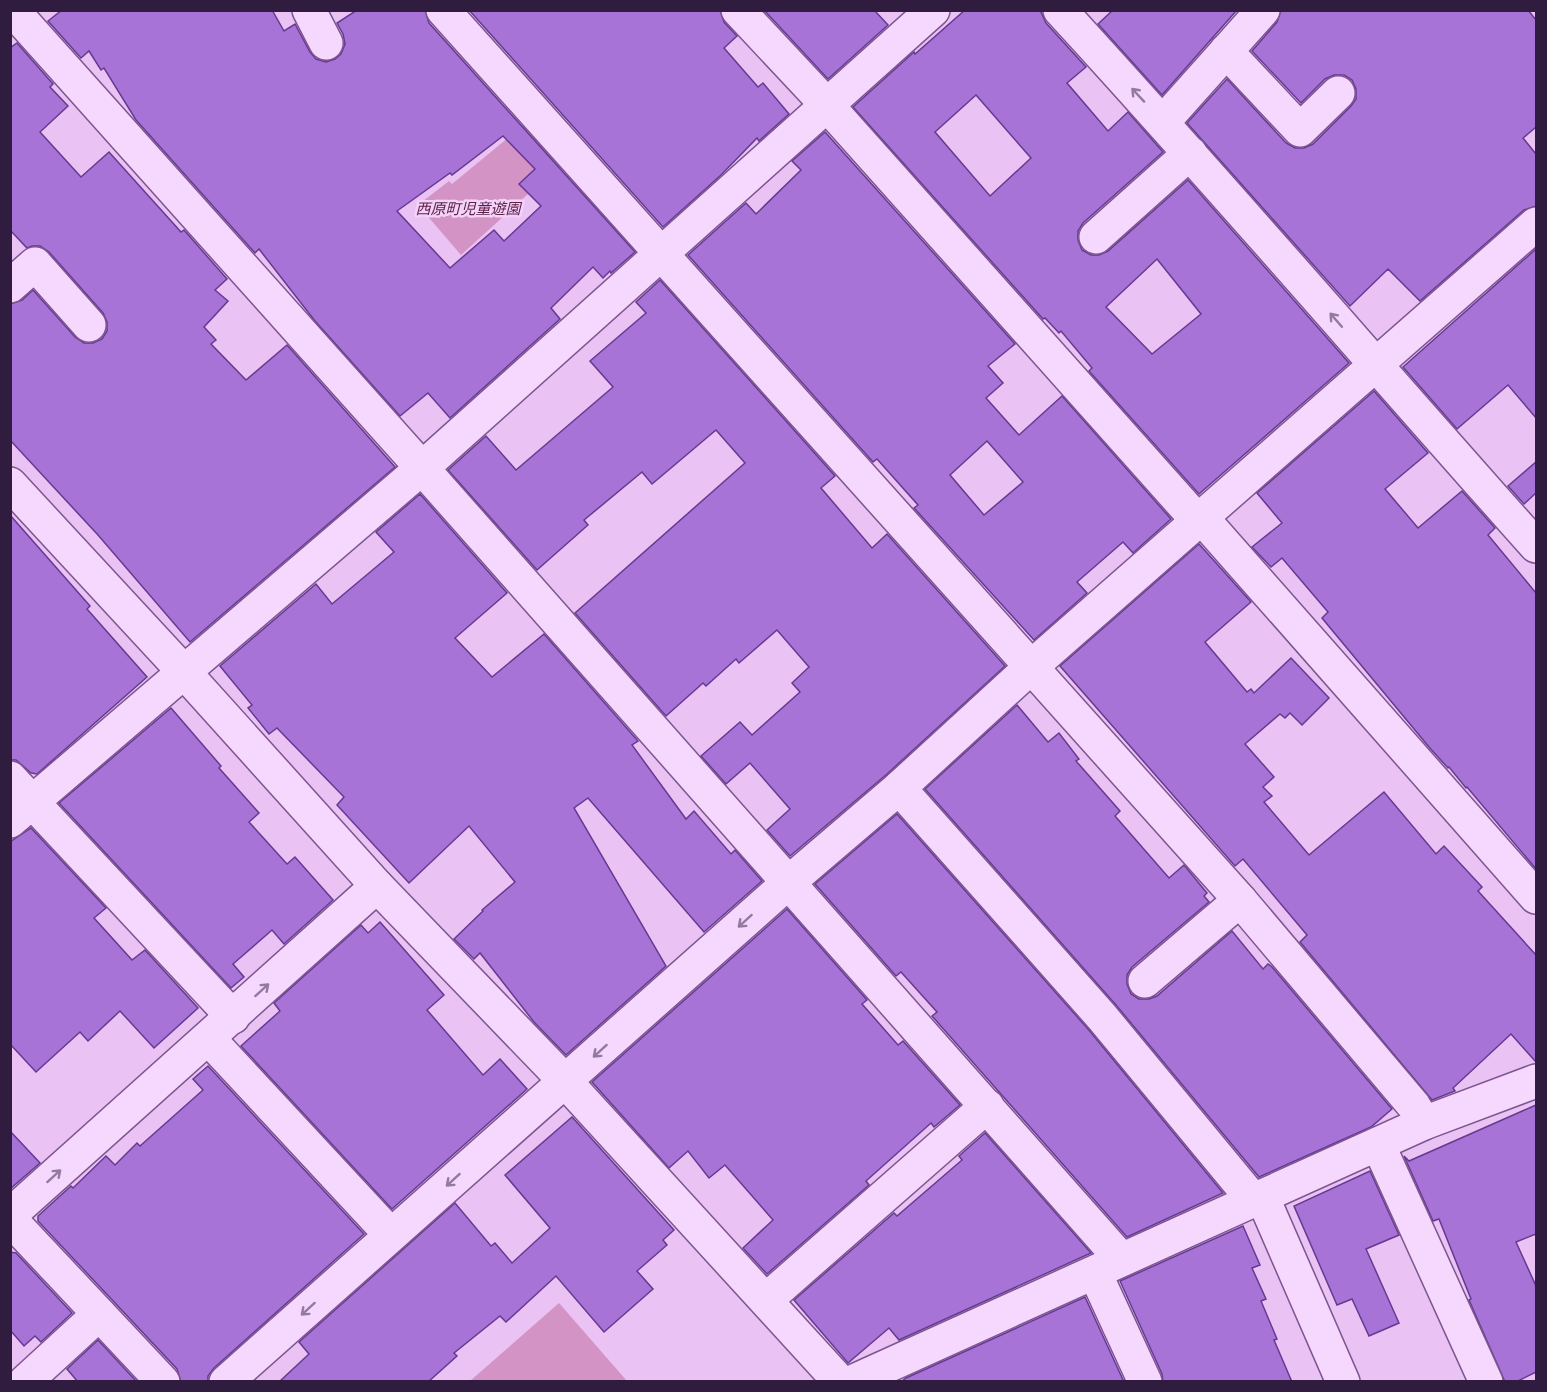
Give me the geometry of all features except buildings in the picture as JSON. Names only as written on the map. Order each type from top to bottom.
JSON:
[{"type":"street","points":[[309,10],[326,43]]},
{"type":"street","points":[[443,10],[1240,900],[1414,1106],[1424,1123]]},
{"type":"street","points":[[738,10],[826,105],[1189,511],[1202,518],[1536,897]]},
{"type":"street","points":[[21,812],[422,468],[933,10]]},
{"type":"street","points":[[1060,10],[1191,153],[1536,546]]},
{"type":"street","points":[[1163,122],[1263,10]]},
{"type":"street","points":[[17,15],[987,1106],[1108,1266],[1145,1382]]},
{"type":"street","points":[[1226,51],[1300,130],[1338,93]]},
{"type":"street","points":[[1096,237],[1191,153]]},
{"type":"street","points":[[248,1375],[391,1235],[789,882],[899,788],[1030,667],[1536,224]]},
{"type":"street","points":[[10,286],[35,264],[88,325]]},
{"type":"street","points":[[10,484],[378,886],[565,1081],[840,1382]]},
{"type":"street","points":[[10,778],[21,812],[233,1017]]},
{"type":"street","points":[[899,788],[1261,1201],[1343,1382]]},
{"type":"street","points":[[162,1382],[10,1217],[378,886]]},
{"type":"street","points":[[1145,981],[1240,900]]},
{"type":"street","points":[[209,1039],[391,1235]]},
{"type":"street","points":[[852,1382],[1108,1266],[1261,1201],[1424,1123],[1536,1081]]},
{"type":"street","points":[[766,1300],[987,1106]]},
{"type":"street","points":[[1378,1144],[1486,1382]]},
{"type":"street","points":[[26,1382],[99,1314]]},
{"type":"green space","name":"西原町児童遊園","points":[[525,124],[561,164],[461,255],[418,205],[449,181],[452,184]]},
{"type":"green space","points":[[559,1303],[627,1381],[470,1381]]}]
